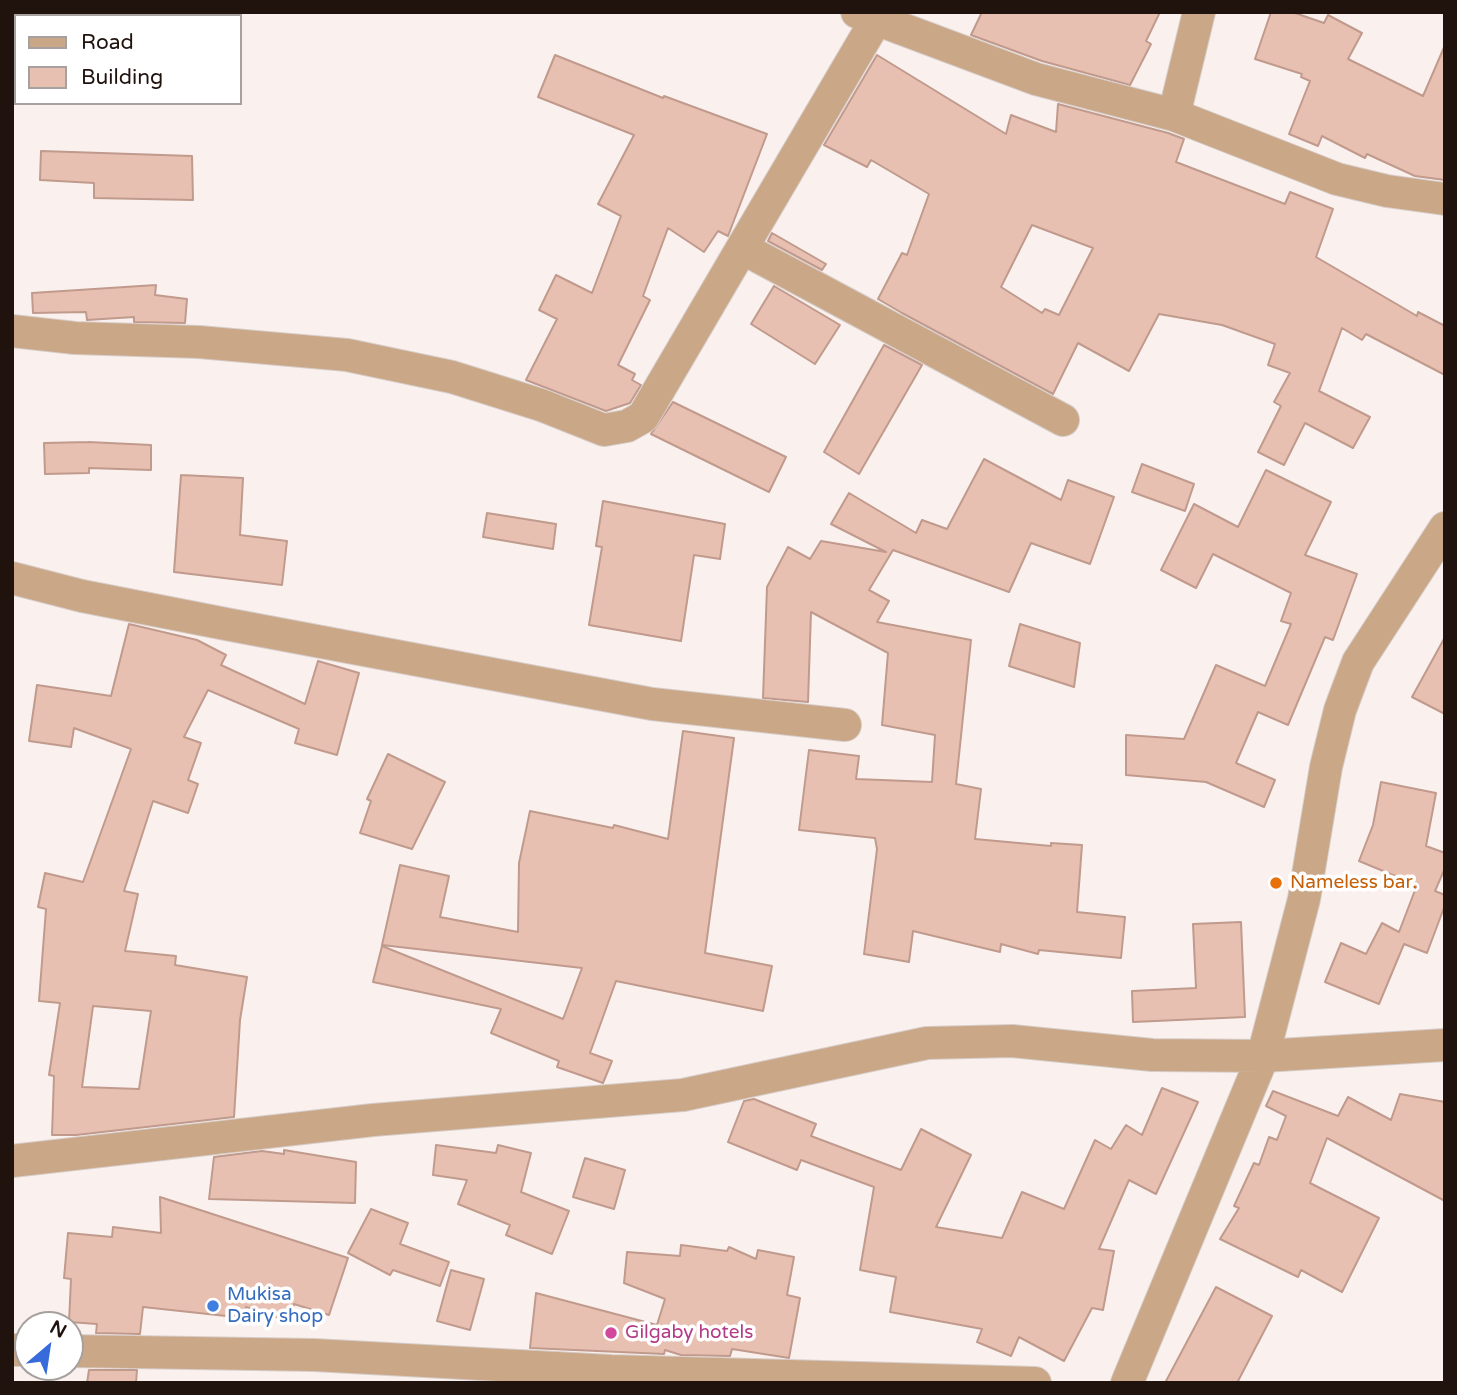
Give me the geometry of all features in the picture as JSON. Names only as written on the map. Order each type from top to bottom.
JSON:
[{"type":"street","points":[[1174,115],[1199,12]]},
{"type":"street","points":[[12,331],[75,338],[200,342],[347,355],[452,377],[541,405],[604,430],[627,426],[643,417],[742,248],[866,16],[1036,79],[1174,115],[1337,179],[1387,191],[1445,199]]},
{"type":"street","points":[[742,248],[1063,420]]},
{"type":"street","points":[[1127,1383],[1263,1056],[1304,899],[1326,767],[1340,710],[1358,662],[1445,528]]},
{"type":"street","points":[[12,578],[82,596],[652,705],[845,725]]},
{"type":"street","points":[[12,1161],[373,1120],[683,1095],[927,1043],[1012,1041],[1152,1055],[1263,1056],[1445,1045]]},
{"type":"street","points":[[84,1351],[314,1355],[611,1371],[1035,1383]]},
{"type":"building","points":[[982,12],[1160,12],[1146,41],[1151,44],[1130,85],[1042,61],[971,35]]},
{"type":"building","points":[[1271,12],[1292,12],[1324,23],[1328,15],[1362,33],[1348,59],[1423,96],[1445,45],[1445,180],[1415,176],[1367,154],[1365,158],[1322,136],[1318,146],[1289,134],[1310,81],[1301,77],[1302,74],[1255,59]]},
{"type":"building","points":[[555,55],[663,98],[664,96],[767,134],[728,236],[718,231],[704,252],[668,228],[643,296],[650,300],[618,365],[635,374],[632,380],[641,385],[630,403],[606,411],[526,380],[557,319],[539,310],[556,275],[592,293],[621,216],[598,204],[634,135],[538,97]]},
{"type":"building","points":[[877,55],[1006,134],[1011,115],[1056,132],[1058,104],[1168,133],[1184,139],[1176,162],[1285,204],[1290,192],[1333,209],[1316,257],[1417,316],[1418,312],[1445,326],[1445,375],[1366,334],[1362,340],[1342,328],[1319,391],[1370,417],[1353,448],[1305,423],[1284,465],[1258,452],[1281,406],[1274,402],[1290,373],[1268,365],[1275,344],[1222,325],[1159,314],[1129,371],[1078,343],[1053,394],[878,299],[902,253],[907,255],[929,194],[871,160],[867,167],[824,145]],"holes":[[[1032,225],[1093,248],[1059,315],[1045,309],[1042,313],[1001,287]]]},
{"type":"building","points":[[41,151],[192,156],[193,200],[94,198],[94,183],[40,180]]},
{"type":"building","points":[[772,233],[826,264],[822,270],[768,241]]},
{"type":"building","points":[[156,285],[155,295],[187,299],[185,323],[134,322],[134,317],[87,320],[86,312],[33,313],[32,293]]},
{"type":"building","points":[[774,286],[840,325],[815,364],[751,324]]},
{"type":"building","points":[[884,345],[922,365],[859,474],[824,452]]},
{"type":"building","points":[[673,402],[786,457],[769,492],[651,434]]},
{"type":"building","points":[[44,443],[151,445],[151,470],[89,468],[89,473],[45,474]]},
{"type":"building","points":[[984,459],[1061,500],[1068,480],[1114,497],[1090,564],[1031,543],[1009,592],[893,550],[869,590],[889,601],[877,622],[971,640],[956,784],[981,789],[975,839],[1051,846],[1051,843],[1082,845],[1077,912],[1125,917],[1121,958],[1039,950],[1038,954],[1001,944],[1000,952],[913,931],[909,962],[864,954],[877,849],[875,838],[799,830],[809,750],[859,756],[856,779],[932,782],[935,735],[882,725],[888,653],[811,612],[808,702],[763,698],[767,587],[788,547],[810,559],[821,541],[886,552],[831,524],[849,493],[916,533],[922,520],[947,529]]},
{"type":"building","points":[[1142,464],[1194,484],[1185,511],[1132,492]]},
{"type":"building","points":[[1266,470],[1331,502],[1305,555],[1357,574],[1333,640],[1325,637],[1288,725],[1258,712],[1236,763],[1275,780],[1264,807],[1206,782],[1126,775],[1126,735],[1184,739],[1216,665],[1265,686],[1291,624],[1281,621],[1291,593],[1213,554],[1196,588],[1161,570],[1194,504],[1238,527]]},
{"type":"building","points":[[181,475],[243,478],[240,535],[287,541],[282,585],[174,572]]},
{"type":"building","points":[[603,501],[725,524],[720,559],[694,555],[681,641],[589,625],[602,547],[596,546]]},
{"type":"building","points":[[487,513],[556,524],[553,549],[483,537]]},
{"type":"building","points":[[129,624],[197,640],[226,655],[221,665],[305,704],[318,661],[359,673],[337,755],[295,743],[299,729],[208,690],[184,737],[201,743],[188,780],[198,784],[188,813],[153,801],[124,891],[138,894],[125,951],[176,956],[175,965],[247,977],[240,1020],[234,1117],[76,1135],[52,1135],[54,1076],[49,1075],[60,1003],[39,1001],[46,909],[38,907],[45,873],[83,882],[131,749],[74,728],[71,747],[29,741],[37,685],[111,696]],"holes":[[[93,1006],[151,1011],[139,1089],[82,1087]]]},
{"type":"building","points":[[1020,624],[1080,643],[1074,687],[1009,666]]},
{"type":"building","points":[[1445,637],[1445,714],[1412,697]]},
{"type":"building","points":[[683,731],[734,738],[705,953],[772,966],[763,1011],[616,981],[590,1053],[612,1061],[603,1083],[557,1067],[559,1061],[491,1033],[501,1009],[373,982],[382,946],[563,1019],[582,968],[382,945],[400,865],[449,876],[440,917],[518,932],[519,863],[530,811],[613,828],[614,825],[668,839]]},
{"type":"building","points":[[388,754],[445,782],[412,849],[360,833],[371,801],[367,799]]},
{"type":"building","points":[[1381,782],[1436,793],[1426,846],[1445,853],[1445,868],[1435,891],[1445,895],[1445,905],[1427,953],[1404,944],[1379,1004],[1325,982],[1341,943],[1366,954],[1382,923],[1399,932],[1417,885],[1359,861],[1373,825]]},
{"type":"building","points":[[1241,922],[1245,1017],[1133,1022],[1132,991],[1196,988],[1193,924]]},
{"type":"building","points":[[1162,1088],[1198,1102],[1156,1194],[1129,1180],[1099,1249],[1114,1251],[1103,1310],[1092,1308],[1064,1361],[1019,1337],[1011,1356],[977,1342],[982,1329],[890,1312],[896,1277],[860,1270],[874,1187],[801,1160],[797,1170],[728,1142],[744,1101],[754,1099],[816,1124],[811,1136],[901,1170],[921,1129],[971,1155],[936,1227],[1002,1238],[1022,1192],[1064,1209],[1095,1140],[1111,1149],[1126,1125],[1142,1135]]},
{"type":"building","points":[[1273,1091],[1338,1116],[1348,1097],[1391,1120],[1400,1094],[1445,1102],[1445,1201],[1327,1138],[1310,1183],[1379,1218],[1342,1292],[1301,1270],[1298,1277],[1220,1239],[1239,1208],[1234,1206],[1254,1163],[1259,1165],[1269,1137],[1277,1140],[1286,1116],[1266,1106]]},
{"type":"building","points":[[436,1145],[496,1153],[498,1145],[531,1153],[521,1192],[569,1211],[552,1254],[506,1235],[510,1225],[458,1204],[467,1180],[433,1175]]},
{"type":"building","points":[[284,1150],[356,1162],[355,1203],[209,1199],[214,1157],[262,1151],[284,1154]]},
{"type":"building","points":[[585,1158],[625,1170],[614,1209],[573,1197]]},
{"type":"building","points":[[160,1197],[348,1258],[329,1315],[294,1304],[289,1321],[246,1307],[245,1318],[143,1307],[140,1334],[96,1333],[97,1324],[84,1323],[84,1311],[70,1311],[71,1279],[64,1278],[68,1233],[112,1237],[113,1227],[161,1233]]},
{"type":"building","points":[[371,1209],[408,1223],[400,1244],[449,1262],[440,1286],[393,1270],[390,1275],[348,1253]]},
{"type":"building","points":[[681,1245],[727,1251],[729,1247],[756,1259],[758,1250],[794,1257],[787,1295],[800,1298],[789,1358],[732,1349],[730,1356],[681,1355],[665,1350],[664,1354],[530,1348],[536,1293],[657,1325],[665,1299],[624,1283],[627,1252],[680,1256]]},
{"type":"building","points":[[451,1270],[484,1279],[470,1330],[437,1321]]},
{"type":"building","points":[[1216,1287],[1272,1316],[1237,1383],[1165,1383]]},
{"type":"building","points":[[89,1370],[137,1370],[136,1383],[87,1383]]},
{"type":"place","name":"Nameless bar.","points":[[1276,883]]},
{"type":"place","name":"Mukisa Dairy shop","points":[[213,1306]]},
{"type":"place","name":"Gilgaby hotels","points":[[611,1333]]}]
